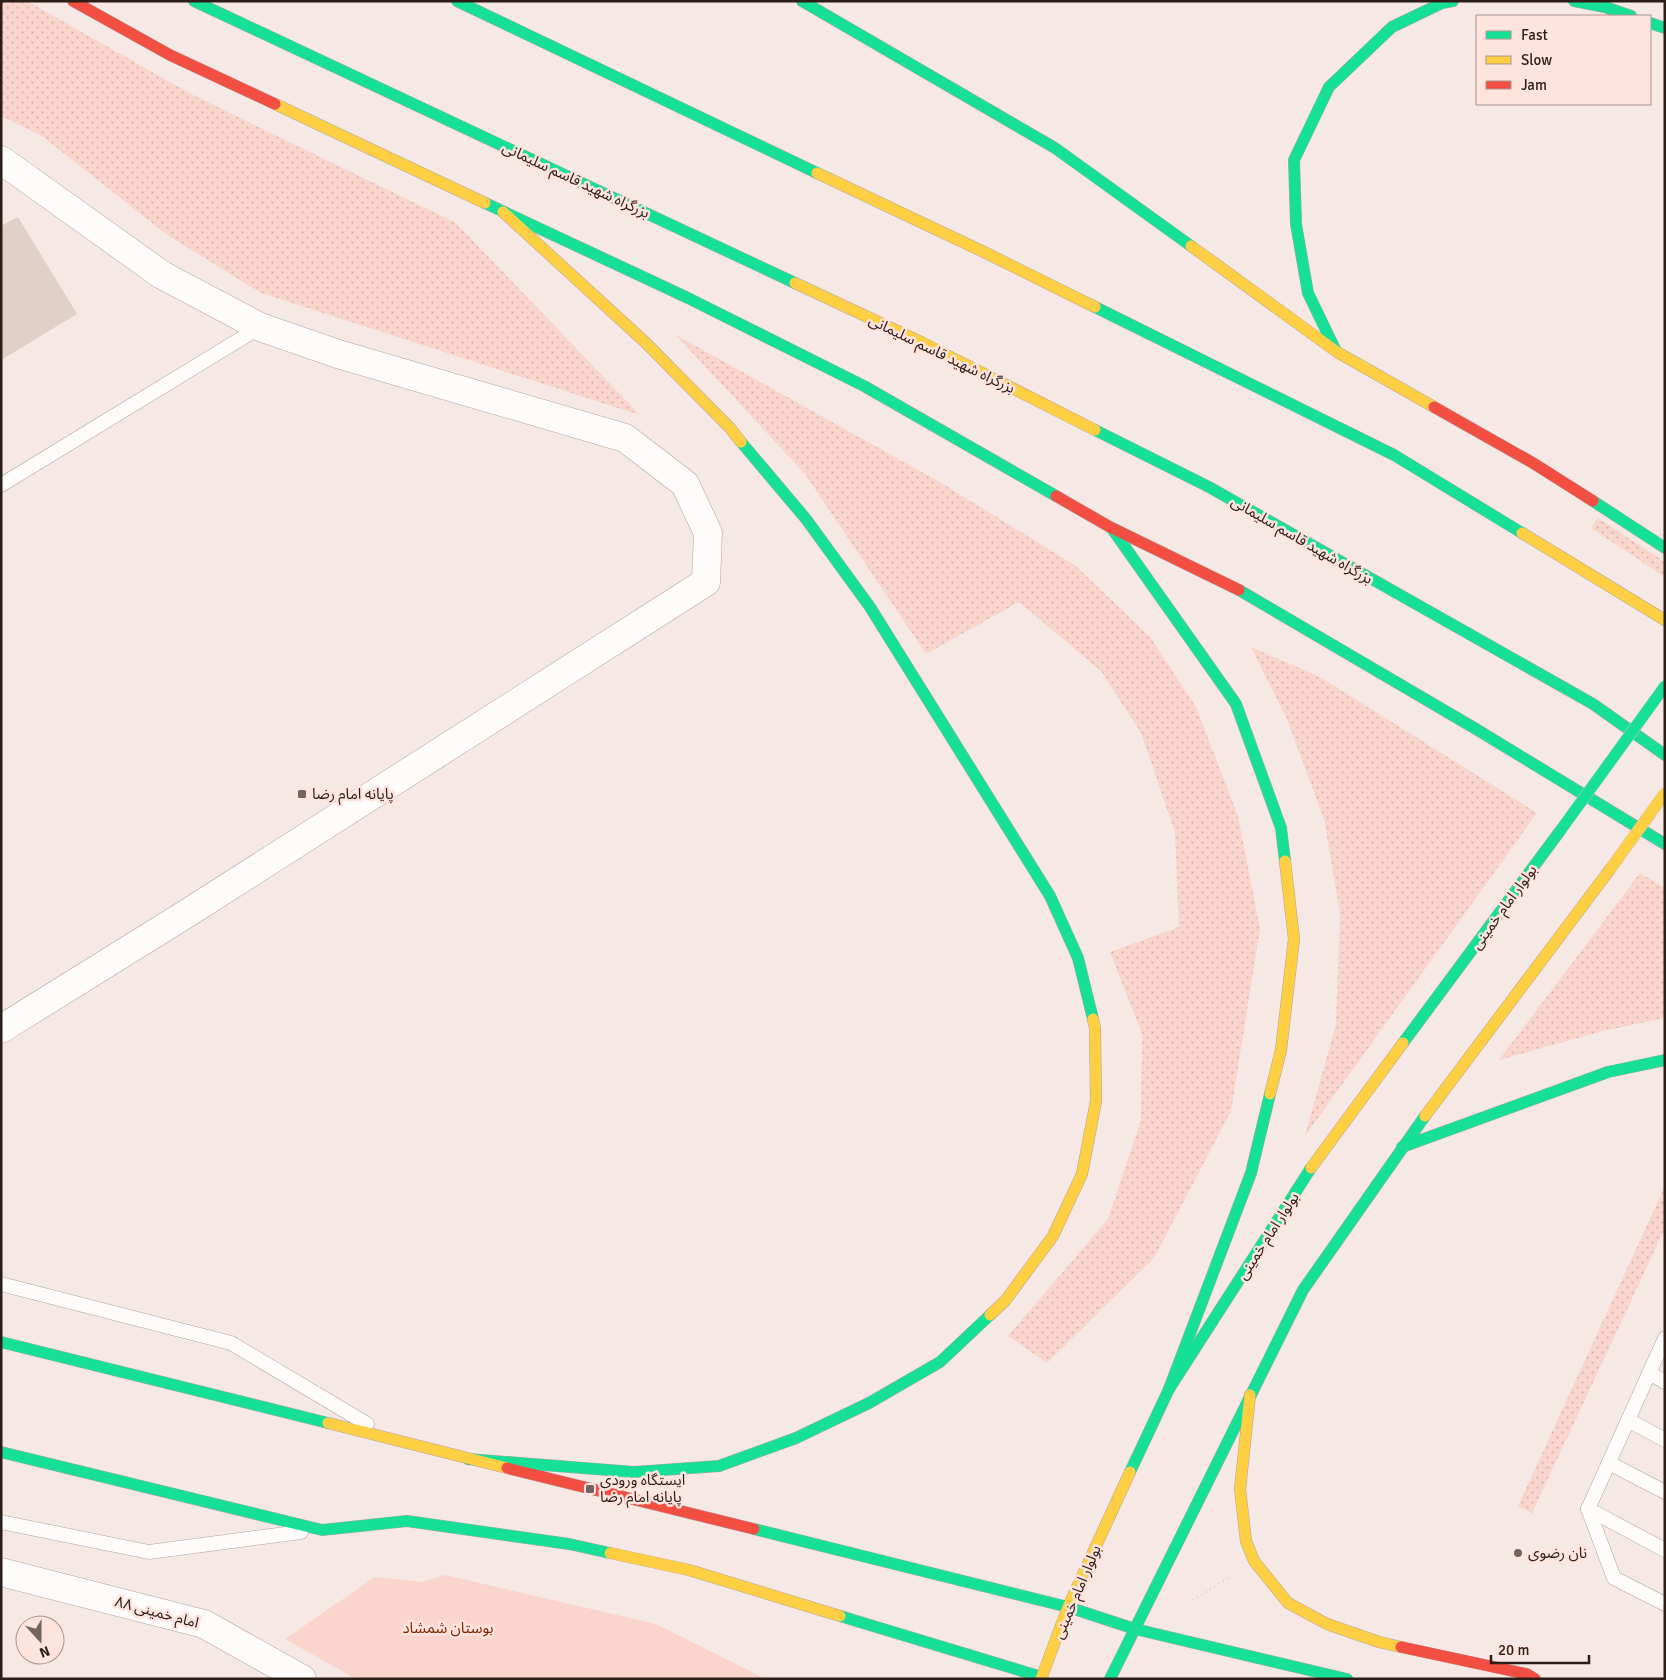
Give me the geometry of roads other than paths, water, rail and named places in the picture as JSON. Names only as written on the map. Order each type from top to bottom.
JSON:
[{"type":"main road","points":[[73,1],[170,55],[688,298],[864,386],[1110,527],[1247,594],[1476,729],[1665,844]]},
{"type":"main road","name":"بزرگراه شهید قاسم سلیمانی","points":[[194,1],[923,343],[1210,488],[1593,704],[1665,755]]},
{"type":"main road","points":[[457,1],[988,254],[1394,455],[1665,620]]},
{"type":"main road","points":[[802,1],[1055,148],[1337,352],[1533,463],[1665,548]]},
{"type":"main road","points":[[1337,352],[1308,293],[1296,224],[1294,160],[1329,86],[1392,27],[1442,3],[1453,1]]},
{"type":"main road","points":[[1574,1],[1606,7],[1628,15]]},
{"type":"main road","points":[[1651,23],[1665,28]]},
{"type":"main road","points":[[468,1458],[634,1472],[719,1466],[796,1438],[869,1404],[940,1362],[1005,1301],[1053,1236],[1082,1174],[1096,1101],[1095,1028],[1078,958],[1050,896],[870,608],[806,518],[730,428],[646,343],[504,212]]},
{"type":"main road","points":[[1110,527],[1236,704],[1281,828],[1294,939],[1281,1050],[1251,1173],[1169,1389]]},
{"type":"main road","name":"بولوار امام خمینی","points":[[1044,1678],[1068,1607],[1169,1389],[1319,1156],[1665,686]]},
{"type":"main road","points":[[1110,1679],[1303,1290],[1402,1147],[1665,793]]},
{"type":"main road","points":[[1402,1147],[1608,1072],[1665,1060]]},
{"type":"main road","points":[[1,1342],[1068,1607],[1135,1628],[1347,1679]]},
{"type":"main road","points":[[1250,1395],[1240,1489],[1246,1541],[1254,1561],[1288,1604],[1327,1624],[1379,1642],[1527,1674],[1535,1679]]},
{"type":"main road","points":[[1,1452],[322,1530],[407,1521],[569,1544],[689,1570],[1044,1678]]},
{"type":"street","points":[[1,1029],[186,914],[706,582],[708,533],[685,484],[625,438],[338,354],[260,326],[162,275],[3,163]]},
{"type":"street","name":"امام خمینی ۸۸","points":[[1,1572],[204,1624],[302,1679]]},
{"type":"lane","points":[[1,485],[260,326]]},
{"type":"lane","points":[[1,1284],[231,1343],[393,1440]]},
{"type":"lane","points":[[1665,1338],[1588,1509],[1614,1578],[1665,1604]]},
{"type":"lane","points":[[1649,1373],[1665,1382]]},
{"type":"lane","points":[[1628,1420],[1665,1440]]},
{"type":"lane","points":[[1609,1463],[1665,1492]]},
{"type":"lane","points":[[1588,1509],[1665,1550]]},
{"type":"lane","points":[[1,1522],[149,1552],[322,1530]]},
{"type":"place","name":"پایانه امام رضا","points":[[302,794]]},
{"type":"place","name":"ایستگاه ورودی پایانه امام رضا","points":[[590,1489]]},
{"type":"place","name":"نان رضوی","points":[[1518,1553]]},
{"type":"park label","name":"بوستان شمشاد","points":[[448,1628]]}]
